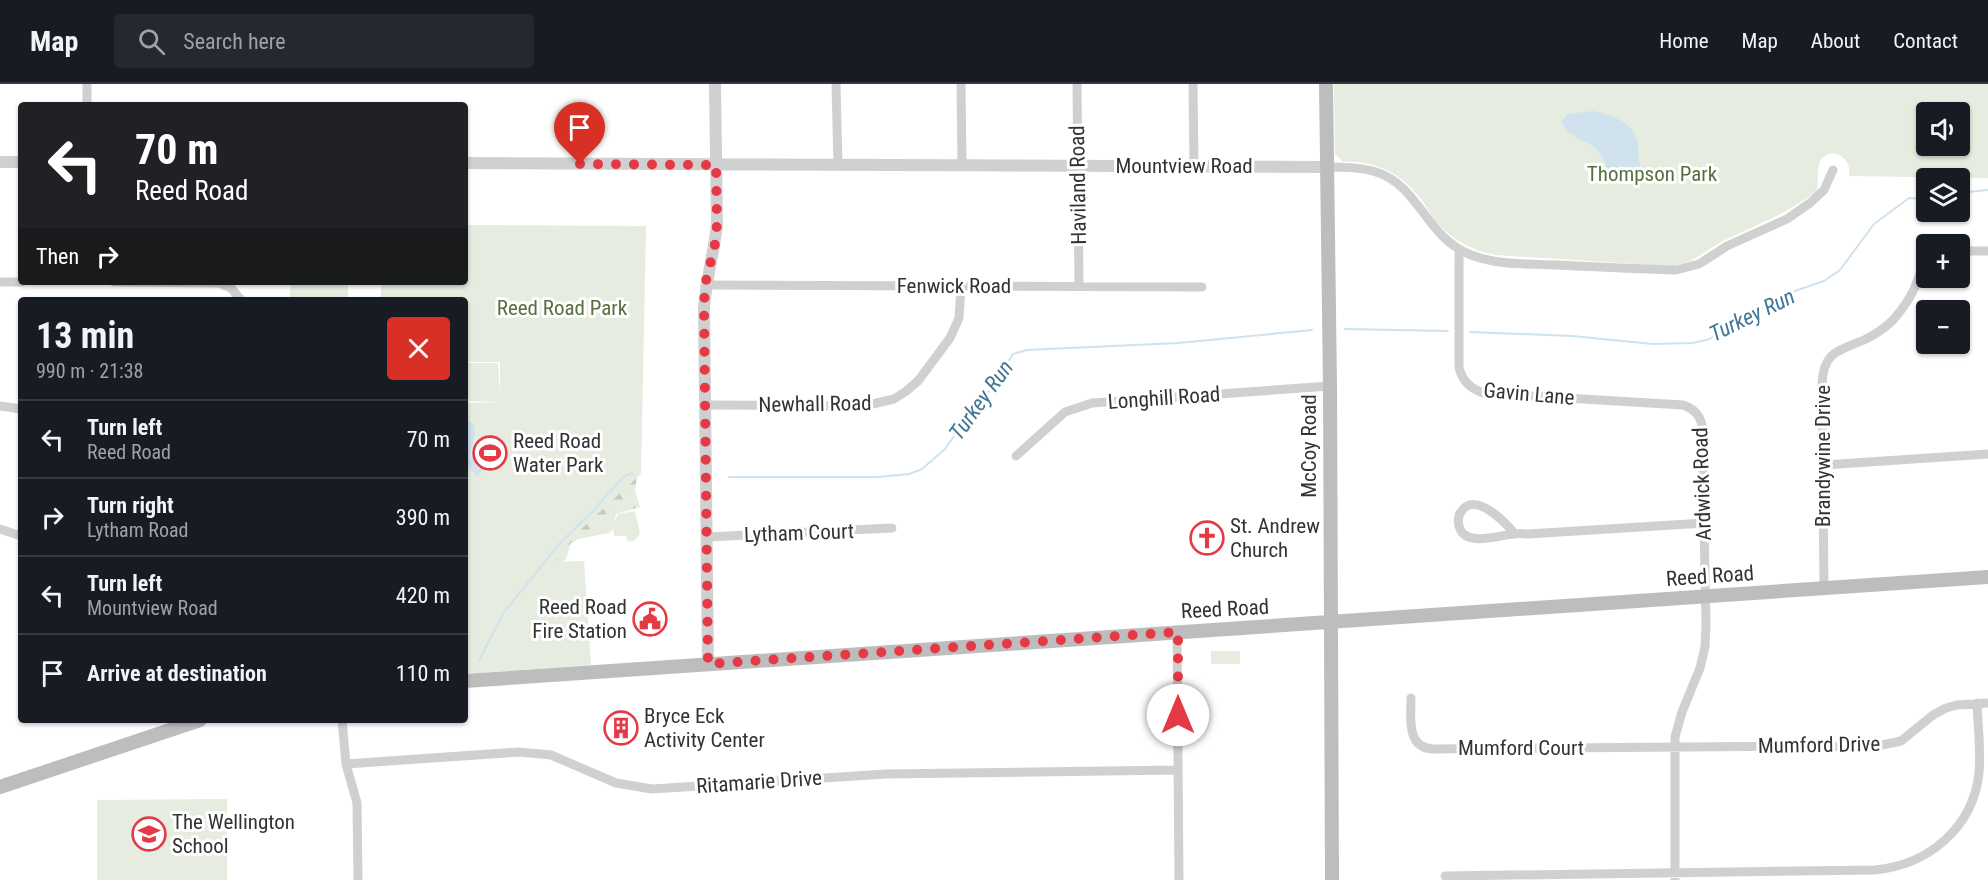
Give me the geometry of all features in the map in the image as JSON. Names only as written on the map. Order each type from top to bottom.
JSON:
[{"type":"main road","name":"McCoy Road","points":[[1326,84],[1332,880]]},
{"type":"main road","name":"Reed Road","points":[[468,681],[1988,578]]},
{"type":"main road","points":[[0,787],[191,723]]},
{"type":"street","points":[[87,84],[87,102]]},
{"type":"street","points":[[708,664],[704,308],[705,285],[715,244],[717,224],[715,84]]},
{"type":"street","points":[[836,84],[838,165]]},
{"type":"street","points":[[961,84],[962,166]]},
{"type":"street","name":"Haviland Road","points":[[1077,84],[1079,286]]},
{"type":"street","points":[[1193,84],[1194,167]]},
{"type":"street","points":[[0,162],[18,162]]},
{"type":"street","name":"Mountview Road","points":[[468,163],[1326,166],[1364,169],[1378,172],[1398,184],[1415,201],[1435,230],[1459,250],[1472,256],[1510,263],[1676,270],[1699,264],[1727,246],[1787,219],[1824,190],[1833,170]]},
{"type":"street","name":"Gavin Lane","points":[[1459,250],[1459,367],[1463,378],[1473,389],[1483,393],[1664,402],[1692,408]]},
{"type":"street","points":[[1970,251],[1988,251]]},
{"type":"street","points":[[0,282],[18,282]]},
{"type":"street","name":"Brandywine Drive","points":[[1824,589],[1822,376],[1828,362],[1842,347],[1879,332],[1893,319],[1906,304],[1916,284]]},
{"type":"street","points":[[225,285],[235,291],[239,297]]},
{"type":"street","name":"Fenwick Road","points":[[705,285],[1202,287]]},
{"type":"street","name":"Newhall Road","points":[[706,405],[864,406],[894,399],[918,381],[950,338],[959,318],[961,286]]},
{"type":"street","name":"Longhill Road","points":[[1016,456],[1065,412],[1092,403],[1330,386]]},
{"type":"street","points":[[0,406],[18,409]]},
{"type":"street","name":"Ardwick Road","points":[[1675,876],[1674,748],[1682,712],[1700,668],[1705,647],[1704,433],[1700,420],[1692,408]]},
{"type":"street","points":[[1824,465],[1988,454]]},
{"type":"street","points":[[1514,534],[1508,525],[1481,505],[1471,505],[1460,512],[1459,526],[1470,538],[1704,523]]},
{"type":"street","name":"Lytham Court","points":[[707,537],[892,528]]},
{"type":"street","points":[[0,529],[18,535]]},
{"type":"street","points":[[1178,632],[1179,880]]},
{"type":"street","name":"Mumford Court","points":[[1411,698],[1414,740],[1427,749],[1674,748]]},
{"type":"street","points":[[1445,876],[1675,876],[1875,870],[1903,866],[1933,851],[1961,821],[1972,801],[1979,771],[1977,703]]},
{"type":"street","name":"Mumford Drive","points":[[1674,748],[1880,746],[1901,741],[1933,715],[1946,708],[1988,703]]},
{"type":"street","points":[[342,723],[346,764],[357,811],[358,880]]},
{"type":"street","name":"Ritamarie Drive","points":[[346,764],[519,752],[551,755],[616,783],[652,789],[886,774],[1178,770]]},
{"type":"green space","name":"Thompson Park","points":[[1334,84],[1988,84],[1988,178],[1970,178],[1970,168],[1916,168],[1916,177],[1849,176],[1849,169],[1844,158],[1828,154],[1819,165],[1817,191],[1782,213],[1723,241],[1693,259],[1669,266],[1496,255],[1480,251],[1445,231],[1413,189],[1395,175],[1365,163],[1343,162],[1335,154]]},
{"type":"green space","name":"Reed Road Park","points":[[468,225],[646,226],[641,474],[578,532],[554,562],[584,561],[591,665],[468,674],[468,403],[500,402],[468,401],[468,363],[498,363],[500,395],[500,362],[468,362],[468,297],[381,297],[381,285],[468,285]]},
{"type":"green space","points":[[290,285],[348,285],[348,297],[290,297]]},
{"type":"green space","points":[[638,468],[635,491],[640,507],[616,514],[613,529],[609,533],[578,539],[571,543],[566,559],[479,637]]},
{"type":"green space","points":[[635,511],[640,534],[635,540],[628,542],[626,536],[614,536],[613,526],[618,514]]},
{"type":"green space","points":[[1211,651],[1240,651],[1240,664],[1211,664]]},
{"type":"green space","points":[[227,799],[227,880],[97,880],[97,800]]},
{"type":"water","points":[[1593,111],[1618,119],[1633,132],[1637,141],[1640,166],[1629,177],[1615,179],[1600,153],[1571,134],[1561,122],[1568,114]]},
{"type":"water","points":[[468,420],[473,423],[474,428],[470,459],[486,446],[501,460],[491,470],[486,465],[478,477],[468,468]]},
{"type":"waterway","name":"Turkey Run","points":[[1970,192],[1988,190]]},
{"type":"waterway","name":"Turkey Run","points":[[1470,332],[1572,336],[1653,344],[1693,343],[1710,339],[1726,326],[1750,312],[1770,305],[1789,293],[1824,281],[1840,270],[1874,224],[1909,198],[1916,198]]},
{"type":"waterway","name":"Turkey Run","points":[[1345,329],[1448,331]]},
{"type":"waterway","name":"Turkey Run","points":[[729,477],[878,477],[909,474],[922,469],[945,449],[988,393],[1013,354],[1027,350],[1178,343],[1312,330]]},
{"type":"waterway","name":"Turkey Run","points":[[479,660],[504,612],[561,542],[622,478],[632,473]]},
{"type":"place","name":"Reed Road Water Park","points":[[490,453]]},
{"type":"place","name":"St. Andrew Church","points":[[1207,538]]},
{"type":"place","name":"Reed Road Fire Station","points":[[650,619]]},
{"type":"place","name":"Bryce Eck Activity Center","points":[[621,728]]},
{"type":"place","name":"The Wellington School","points":[[149,834]]},
{"type":"route","points":[[580,164],[716,165],[717,224],[715,244],[705,285],[704,308],[708,664],[1178,632],[1178,715]]}]
